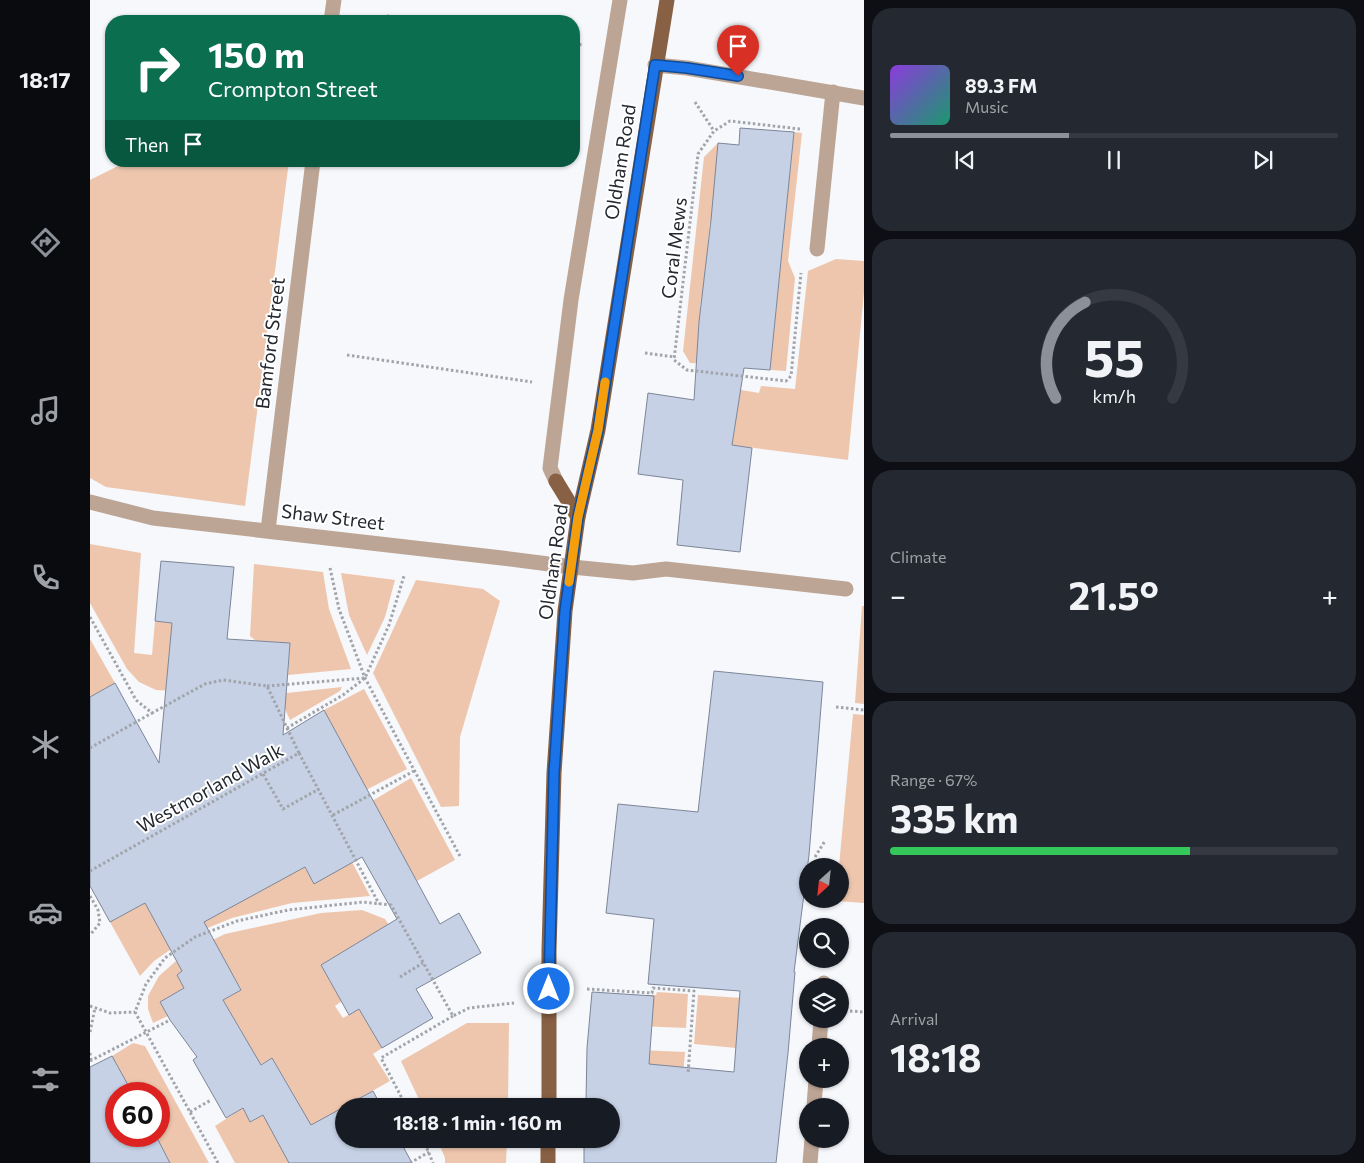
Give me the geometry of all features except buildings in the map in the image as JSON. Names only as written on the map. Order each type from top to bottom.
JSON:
[{"type":"main road","name":"Oldham Road","points":[[549,1098],[554,773],[565,611],[578,517],[598,430],[655,65],[667,0]]},
{"type":"main road","points":[[556,481],[578,517]]},
{"type":"main road","points":[[548,1148],[548,1163]]},
{"type":"street","points":[[332,15],[334,0]]},
{"type":"street","name":"Oldham Road","points":[[556,481],[550,468],[571,300],[620,0]]},
{"type":"street","points":[[655,65],[687,68],[864,98]]},
{"type":"street","points":[[817,249],[833,92]]},
{"type":"street","name":"Bamford Street","points":[[268,530],[312,167]]},
{"type":"street","name":"Shaw Street","points":[[90,502],[153,518],[268,530],[572,568],[633,573],[666,569],[846,589]]},
{"type":"street","points":[[810,1163],[811,1148]]},
{"type":"path","points":[[580,45],[587,46]]},
{"type":"path","points":[[695,102],[714,132]]},
{"type":"path","name":"Coral Mews","points":[[675,357],[698,154],[714,132],[730,121],[808,130]]},
{"type":"path","points":[[645,353],[675,357],[674,360],[687,370],[786,381],[791,376],[802,274],[798,266]]},
{"type":"path","points":[[347,355],[536,382]]},
{"type":"path","points":[[330,565],[339,608],[365,678],[461,858]]},
{"type":"path","points":[[287,728],[344,695],[365,678],[389,625],[404,573]]},
{"type":"path","points":[[90,617],[136,700],[152,713]]},
{"type":"path","points":[[90,748],[205,684],[223,680],[267,686],[365,678]]},
{"type":"path","points":[[267,686],[299,753]]},
{"type":"path","points":[[836,707],[864,710]]},
{"type":"path","name":"Westmorland Walk","points":[[90,871],[299,753],[379,904]]},
{"type":"path","points":[[333,815],[414,771]]},
{"type":"path","points":[[263,774],[283,809],[319,788]]},
{"type":"path","points":[[815,857],[825,841]]},
{"type":"path","points":[[90,896],[98,910],[100,923],[90,936]]},
{"type":"path","points":[[218,1163],[135,1012],[146,984],[165,958],[195,937],[237,921],[288,910],[363,902],[391,905],[453,1016]]},
{"type":"path","points":[[400,977],[423,963]]},
{"type":"path","points":[[587,990],[652,993],[653,988],[694,991],[688,1074]]},
{"type":"path","points":[[402,1098],[381,1058],[469,1008],[514,1003]]},
{"type":"path","points":[[90,1006],[110,1013],[135,1012]]},
{"type":"path","points":[[90,1032],[95,1008]]},
{"type":"path","points":[[850,1011],[864,1012]]},
{"type":"path","points":[[90,1052],[91,1061],[145,1031],[170,1020]]},
{"type":"path","points":[[190,1112],[211,1100]]},
{"type":"path","points":[[427,1148],[433,1163]]},
{"type":"path","points":[[410,1163],[429,1152]]},
{"type":"shaded area","points":[[794,132],[802,133],[788,261],[795,278],[786,371],[770,370]]},
{"type":"shaded area","points":[[718,143],[715,187],[728,222],[710,221],[706,266],[721,298],[701,297],[698,343],[712,364],[690,363],[683,351],[704,157]]},
{"type":"shaded area","points":[[116,167],[288,167],[245,506],[106,487],[90,478],[90,180]]},
{"type":"shaded area","points":[[836,259],[864,261],[864,292],[848,460],[732,445],[736,421],[716,417],[712,385],[759,393],[761,386],[795,389],[808,271]]},
{"type":"shaded area","points":[[90,544],[141,553],[134,653],[152,655],[155,621],[172,623],[168,665],[188,667],[174,691],[156,690],[139,682],[127,669],[90,603]]},
{"type":"shaded area","points":[[254,564],[323,572],[329,609],[351,669],[288,675],[290,643],[256,641],[250,636]]},
{"type":"shaded area","points":[[341,573],[395,580],[385,617],[367,655],[349,615]]},
{"type":"shaded area","points":[[416,580],[483,589],[500,601],[460,737],[459,806],[441,807],[373,673]]},
{"type":"shaded area","points":[[862,606],[864,606],[864,704],[855,703]]},
{"type":"shaded area","points":[[90,639],[115,683],[90,697]]},
{"type":"shaded area","points":[[342,687],[340,691],[290,720],[278,694]]},
{"type":"shaded area","points":[[364,689],[407,769],[366,790],[324,710]]},
{"type":"shaded area","points":[[853,714],[864,715],[864,903],[849,902],[849,858],[840,858]]},
{"type":"shaded area","points":[[411,778],[455,860],[417,881],[372,801]]},
{"type":"shaded area","points":[[352,862],[370,896],[292,903],[232,918],[193,934],[154,961],[140,976],[110,922],[145,903],[157,925],[192,906],[302,863],[314,883]]},
{"type":"shaded area","points":[[362,910],[385,919],[407,954],[374,933],[321,965],[342,1001],[335,1006],[343,1018],[359,1009],[382,1048],[373,1054],[390,1081],[360,1098],[335,1098],[335,1136],[289,1163],[235,1163],[215,1126],[243,1108],[251,1122],[295,1097],[272,1058],[254,1068],[242,1032],[223,1000],[241,989],[219,951],[177,975],[184,988],[160,1002],[168,1016],[153,1023],[148,1009],[148,996],[159,976],[185,953],[225,934],[321,913]]},
{"type":"shaded area","points":[[657,992],[688,994],[686,1028],[639,1026],[641,995],[656,995]]},
{"type":"shaded area","points":[[698,995],[741,998],[736,1048],[694,1044]]},
{"type":"shaded area","points":[[467,1023],[509,1023],[508,1098],[418,1098],[401,1061]]},
{"type":"shaded area","points":[[133,1043],[145,1046],[165,1082],[126,1082],[112,1056]]},
{"type":"shaded area","points":[[640,1050],[685,1052],[683,1076],[632,1090]]},
{"type":"shaded area","points":[[170,1092],[209,1163],[170,1163],[162,1147],[170,1147]]},
{"type":"shaded area","points":[[441,1148],[507,1148],[506,1163],[445,1163]]},
{"type":"slow traffic","points":[[569,582],[578,517],[598,430],[605,382]]},
{"type":"route","points":[[549,989],[554,773],[565,611],[578,517],[598,430],[655,65],[738,76]]}]
